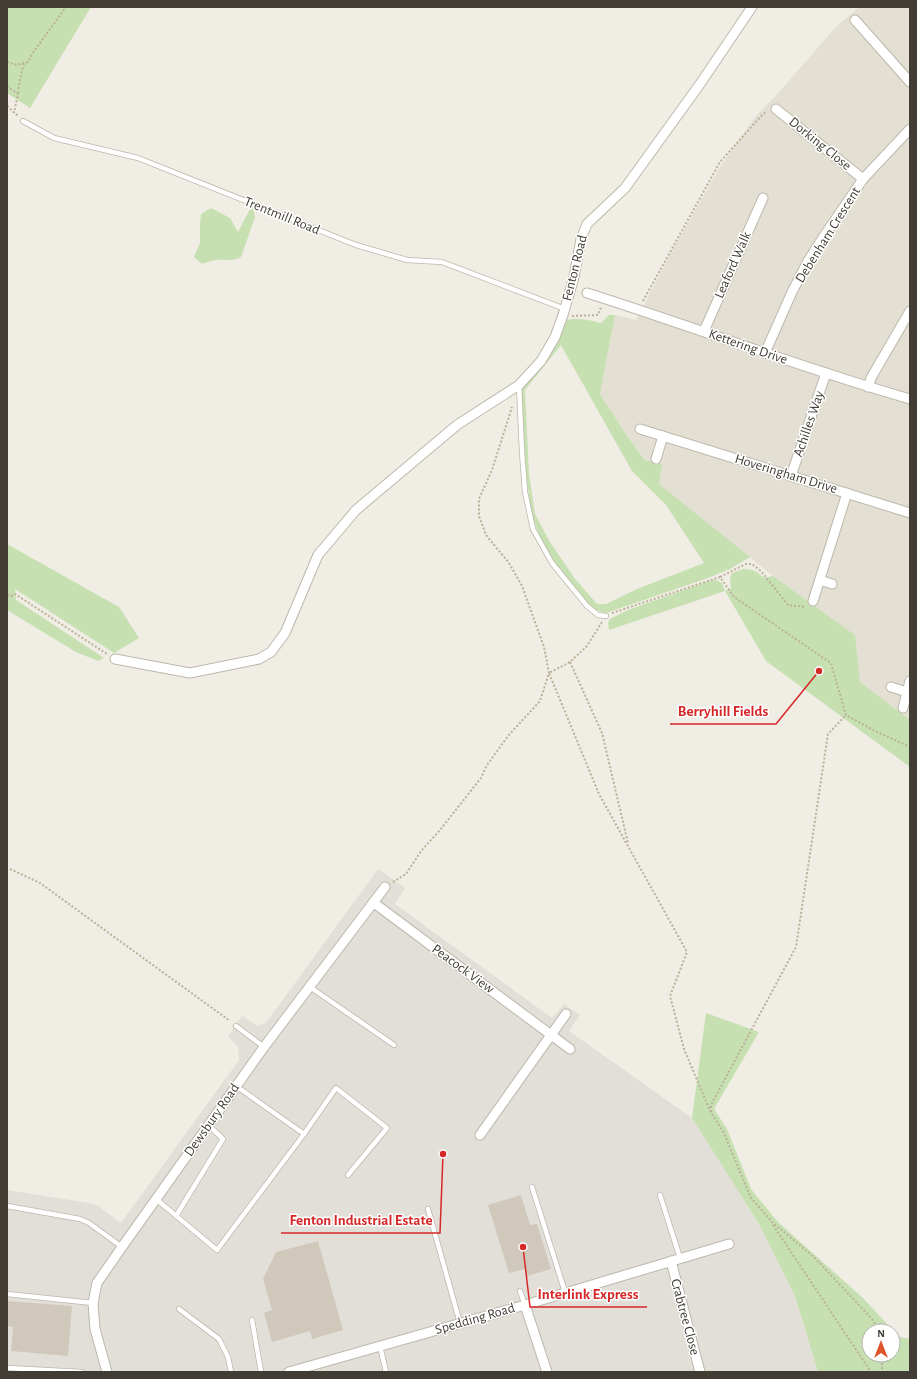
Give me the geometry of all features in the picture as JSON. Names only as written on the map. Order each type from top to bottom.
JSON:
[{"type":"street","name":"Fenton Road","points":[[115,659],[190,673],[258,659],[271,652],[285,634],[318,555],[356,510],[457,426],[519,385],[541,361],[555,337],[564,312],[574,277],[581,238],[587,224],[625,188],[700,84],[752,7]]},
{"type":"street","points":[[855,20],[910,82]]},
{"type":"street","name":"Dorking Close","points":[[776,109],[863,179]]},
{"type":"street","name":"Debenham Crescent","points":[[765,353],[792,292],[808,261],[824,236],[863,179],[910,129]]},
{"type":"street","name":"Leaford Walk","points":[[704,331],[763,198]]},
{"type":"street","name":"Kettering Drive","points":[[587,293],[868,387],[910,398]]},
{"type":"street","points":[[868,387],[871,378],[910,311]]},
{"type":"street","name":"Achilles Way","points":[[791,476],[826,373]]},
{"type":"street","name":"Hoveringham Drive","points":[[640,429],[910,513]]},
{"type":"street","points":[[656,459],[663,436]]},
{"type":"street","points":[[813,601],[847,493]]},
{"type":"street","points":[[820,580],[832,584]]},
{"type":"street","points":[[903,708],[910,681]]},
{"type":"street","points":[[891,687],[907,692]]},
{"type":"street","name":"Dewsbury Road","points":[[107,1372],[95,1330],[93,1303],[98,1283],[264,1047],[386,887]]},
{"type":"street","name":"Peacock View","points":[[374,903],[570,1048]]},
{"type":"street","points":[[480,1135],[566,1014]]},
{"type":"street","name":"Spedding Road","points":[[289,1372],[525,1305],[729,1244]]},
{"type":"street","name":"Crabtree Close","points":[[671,1261],[700,1372]]},
{"type":"street","points":[[525,1305],[547,1372]]},
{"type":"lane","name":"Trentmill Road","points":[[23,121],[54,138],[138,158],[356,245],[408,260],[442,262],[564,312]]},
{"type":"lane","points":[[519,385],[525,492],[533,530],[552,563],[587,606],[598,615],[606,616]]},
{"type":"lane","points":[[310,987],[394,1045]]},
{"type":"lane","points":[[236,1026],[264,1047]]},
{"type":"lane","points":[[236,1086],[304,1134]]},
{"type":"lane","points":[[156,1199],[217,1250],[304,1134],[336,1088],[387,1128],[348,1174]]},
{"type":"lane","points":[[176,1216],[223,1139],[208,1125]]},
{"type":"lane","points":[[532,1187],[565,1292]]},
{"type":"lane","points":[[660,1195],[680,1258]]},
{"type":"lane","points":[[7,1206],[80,1218],[122,1247]]},
{"type":"lane","points":[[428,1210],[460,1323]]},
{"type":"lane","points":[[520,1292],[525,1305]]},
{"type":"lane","points":[[7,1294],[93,1303]]},
{"type":"lane","points":[[179,1309],[219,1339],[228,1357],[231,1372]]},
{"type":"lane","points":[[252,1320],[261,1372]]},
{"type":"lane","points":[[380,1346],[386,1372]]},
{"type":"lane","points":[[7,1368],[82,1372]]},
{"type":"path","points":[[7,62],[17,65],[28,62],[66,7]]},
{"type":"path","points":[[14,113],[24,63]]},
{"type":"path","points":[[7,86],[18,94]]},
{"type":"path","points":[[7,106],[23,121]]},
{"type":"path","points":[[638,310],[720,162],[763,114],[776,109]]},
{"type":"path","points":[[564,312],[572,316],[598,315],[604,298]]},
{"type":"path","points":[[512,406],[492,470],[479,499],[479,516],[486,535],[509,563],[522,586],[544,647],[550,673],[599,794],[687,952],[670,996],[684,1049],[710,1113],[723,1131],[751,1198],[772,1222],[871,1372]]},
{"type":"path","points":[[386,887],[406,874],[421,851],[440,830],[481,778],[487,765],[508,736],[540,701],[550,673],[570,662],[587,646],[606,616],[720,577],[746,564],[752,564],[761,571],[788,605],[808,608],[813,601]]},
{"type":"path","points":[[720,577],[734,597],[830,663],[846,715],[875,731],[910,747]]},
{"type":"path","points":[[7,595],[11,596],[15,594],[115,659]]},
{"type":"path","points":[[570,662],[602,733],[628,845]]},
{"type":"path","points":[[710,1113],[711,1104],[796,947],[828,734],[846,715]]},
{"type":"path","points":[[10,869],[40,883],[236,1026]]},
{"type":"path","points":[[772,1222],[814,1257],[874,1323]]},
{"type":"shaded area","points":[[859,7],[910,7],[910,720],[860,682],[855,635],[773,576],[659,484],[661,464],[646,460],[625,433],[600,394],[615,315],[636,320],[673,249],[720,167],[755,117],[780,91],[835,28]]},
{"type":"shaded area","points":[[378,869],[405,888],[395,904],[552,1018],[564,1004],[580,1015],[569,1031],[692,1118],[759,1224],[795,1296],[818,1372],[7,1372],[7,1190],[89,1203],[98,1206],[121,1223],[239,1060],[238,1047],[228,1036],[242,1016],[258,1026],[266,1023]]},
{"type":"green space","points":[[7,7],[91,7],[30,108],[7,93]]},
{"type":"green space","points":[[211,208],[230,218],[238,232],[249,211],[253,208],[255,217],[241,257],[238,259],[215,260],[202,264],[194,257],[200,243],[201,214]]},
{"type":"green space","points":[[609,315],[615,315],[600,394],[625,433],[645,460],[662,464],[659,484],[750,557],[730,569],[708,578],[606,613],[596,610],[583,598],[553,560],[539,535],[532,515],[525,469],[521,392],[522,388],[564,321],[578,319],[601,323]],"holes":[[[561,345],[632,471],[666,505],[704,563],[637,589],[606,604],[597,604],[575,579],[550,542],[535,514],[529,474],[525,390]]]},
{"type":"green space","points":[[7,544],[119,607],[139,638],[114,653],[15,589],[16,600],[104,658],[98,661],[76,652],[7,610]]},
{"type":"green space","points":[[743,569],[755,571],[764,578],[773,576],[855,635],[860,682],[910,720],[910,767],[766,661],[725,591],[731,589],[730,579],[732,573]]},
{"type":"green space","points":[[712,580],[722,583],[725,591],[609,630],[608,623],[610,619],[628,610]]},
{"type":"green space","points":[[706,1013],[759,1032],[714,1109],[727,1129],[751,1189],[778,1222],[864,1299],[886,1323],[861,1323],[861,1363],[901,1363],[901,1337],[910,1339],[910,1372],[818,1372],[795,1296],[759,1224],[692,1118]]},
{"type":"building","points":[[521,1195],[530,1225],[537,1224],[551,1269],[527,1276],[525,1269],[509,1273],[488,1205]]},
{"type":"building","points":[[318,1241],[343,1330],[312,1339],[310,1331],[272,1342],[264,1313],[272,1310],[263,1279],[276,1252]]},
{"type":"building","points":[[7,1301],[72,1306],[68,1356],[11,1351],[13,1327],[7,1326]]},
{"type":"place","name":"Berryhill Fields","points":[[819,671]]},
{"type":"place","name":"Fenton Industrial Estate","points":[[443,1154]]},
{"type":"place","name":"Interlink Express","points":[[523,1247]]}]
